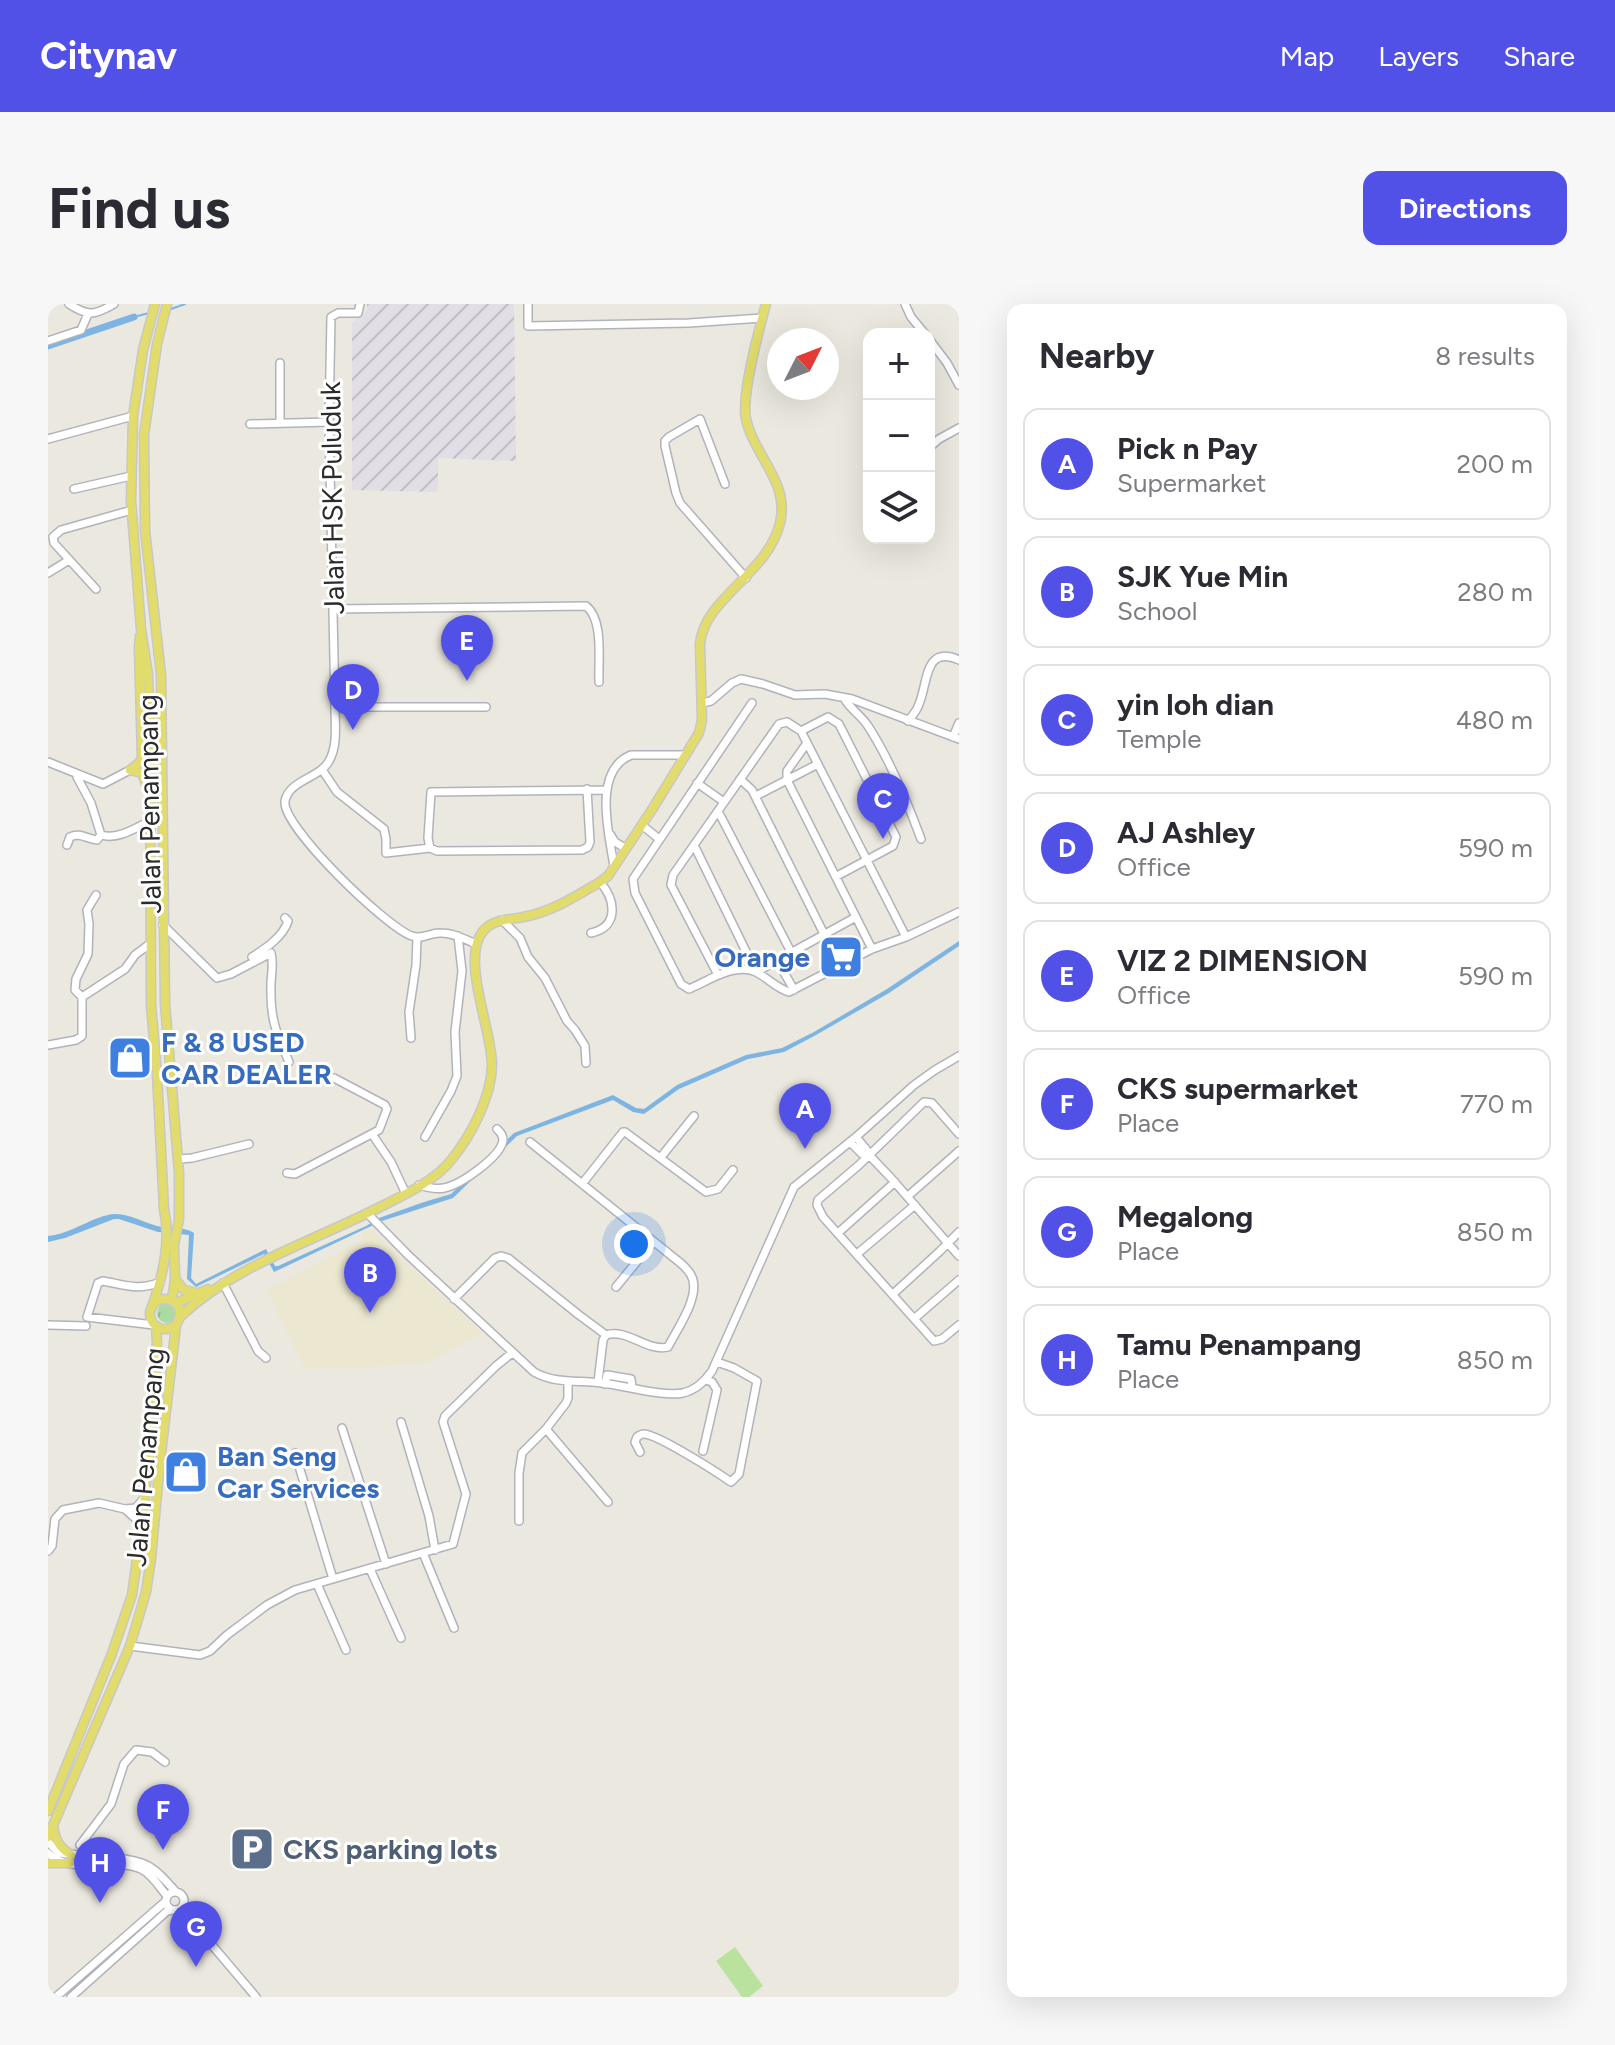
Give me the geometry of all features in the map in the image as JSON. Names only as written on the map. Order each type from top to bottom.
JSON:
[{"type":"main road","name":"Jalan Penampang","points":[[155,304],[143,350],[133,416],[131,476],[150,726],[151,1005],[164,1209],[175,1279],[174,1302]]},
{"type":"main road","name":"Jalan Penampang","points":[[153,1304],[178,1226],[179,1159],[165,1004],[161,675],[145,530],[144,435],[157,344],[167,304]]},
{"type":"main road","points":[[220,1285],[194,1303],[176,1326],[166,1330],[155,1326],[150,1315],[153,1304],[162,1299],[174,1302],[220,1285],[406,1194],[434,1176],[452,1159],[482,1109],[492,1069],[491,1048],[477,980],[476,944],[484,930],[502,920],[549,910],[608,876],[699,733],[702,720],[701,634],[717,606],[746,578],[773,543],[782,514],[777,482],[752,436],[745,415],[766,304]]},
{"type":"main road","points":[[130,770],[142,757],[141,629]]},
{"type":"main road","points":[[146,650],[155,646],[156,632]]},
{"type":"main road","points":[[130,770],[142,773],[150,795]]},
{"type":"main road","points":[[175,1279],[184,1290],[198,1293]]},
{"type":"main road","points":[[174,1302],[181,1316]]},
{"type":"main road","name":"Jalan Penampang","points":[[48,1839],[51,1812],[63,1776],[132,1595],[155,1386],[155,1326]]},
{"type":"main road","name":"Jalan Penampang","points":[[51,1812],[130,1646],[146,1592],[176,1326]]},
{"type":"main road","points":[[51,1812],[60,1848],[70,1859]]},
{"type":"main road","points":[[48,1863],[70,1859]]},
{"type":"street","points":[[69,304],[88,314],[114,304]]},
{"type":"street","points":[[528,304],[528,326],[689,323],[762,318]]},
{"type":"street","points":[[905,304],[920,328]]},
{"type":"street","name":"Jalan HSK Puluduk","points":[[323,771],[334,748],[335,707],[329,422],[331,317],[359,308]]},
{"type":"street","points":[[48,341],[81,330],[88,314]]},
{"type":"street","points":[[935,347],[959,385]]},
{"type":"street","points":[[280,363],[280,423]]},
{"type":"street","points":[[48,439],[133,416]]},
{"type":"street","points":[[725,484],[700,419],[665,441],[680,503],[746,578]]},
{"type":"street","points":[[250,424],[329,422]]},
{"type":"street","points":[[935,443],[959,428]]},
{"type":"street","points":[[74,489],[131,476]]},
{"type":"street","points":[[96,589],[50,535],[132,510]]},
{"type":"street","points":[[48,573],[69,560]]},
{"type":"street","points":[[333,609],[586,606],[593,611],[599,628],[599,682]]},
{"type":"street","points":[[908,721],[920,703],[931,664],[942,656],[959,660]]},
{"type":"street","points":[[702,703],[712,700],[741,679],[795,695],[825,694],[844,698],[956,738],[959,723]]},
{"type":"street","points":[[844,698],[866,722],[878,742],[921,839]]},
{"type":"street","points":[[752,703],[633,879],[635,893],[681,984],[689,989],[718,975],[745,969],[756,972],[789,992],[872,949],[959,912]]},
{"type":"street","points":[[335,707],[486,707]]},
{"type":"street","points":[[801,731],[828,717],[839,724],[896,837],[893,846],[837,876]]},
{"type":"street","points":[[718,975],[671,885],[673,875],[779,724],[787,722],[801,731],[906,937]]},
{"type":"street","points":[[807,743],[787,771],[787,780],[872,949]]},
{"type":"street","points":[[614,866],[606,790],[616,764],[631,755],[685,755]]},
{"type":"street","points":[[660,756],[677,768]]},
{"type":"street","points":[[48,762],[103,784],[130,770]]},
{"type":"street","points":[[756,796],[818,764]]},
{"type":"street","points":[[476,944],[438,932],[417,938],[387,921],[313,848],[286,812],[285,802],[289,793],[323,771],[337,792],[384,829],[386,853],[430,848],[437,851],[582,850],[590,842],[587,789]]},
{"type":"street","points":[[77,774],[91,803],[101,835]]},
{"type":"street","points":[[740,779],[756,796],[824,934]]},
{"type":"street","points":[[697,783],[724,802]]},
{"type":"street","points":[[430,848],[431,792],[606,790]]},
{"type":"street","points":[[718,811],[791,952]]},
{"type":"street","points":[[101,835],[109,837],[150,821]]},
{"type":"street","points":[[642,825],[659,839]]},
{"type":"street","points":[[609,832],[615,842],[625,848]]},
{"type":"street","points":[[67,845],[70,837],[76,834],[93,840],[101,835]]},
{"type":"street","points":[[694,845],[756,972]]},
{"type":"street","points":[[591,933],[606,928],[611,920],[611,901],[600,882]]},
{"type":"street","points":[[48,1045],[82,1036],[82,997],[75,990],[76,979],[88,954],[87,910],[96,895]]},
{"type":"street","points":[[756,972],[856,917]]},
{"type":"street","points":[[163,925],[217,978],[277,939],[287,925],[285,918]]},
{"type":"street","points":[[502,920],[520,938],[567,1021],[585,1046],[586,1063]]},
{"type":"street","points":[[425,1137],[457,1076],[455,1032],[462,971],[458,936]]},
{"type":"street","points":[[411,1038],[409,1012],[417,938]]},
{"type":"street","points":[[82,997],[125,969],[135,955],[151,943]]},
{"type":"street","points":[[223,975],[231,974],[271,953],[273,1023],[289,1062]]},
{"type":"street","points":[[777,960],[794,990]]},
{"type":"street","points":[[367,1213],[454,1299],[540,1376],[568,1382],[678,1393],[694,1389],[706,1380],[717,1362],[794,1187],[914,1085],[959,1056]]},
{"type":"street","points":[[287,1173],[295,1174],[379,1130],[387,1107],[334,1078]]},
{"type":"street","points":[[959,1134],[932,1103],[924,1102],[818,1200],[817,1205],[823,1217],[934,1341],[942,1339],[959,1325]]},
{"type":"street","points":[[661,1157],[694,1116]]},
{"type":"street","points":[[419,1185],[445,1188],[481,1168],[503,1140],[497,1129]]},
{"type":"street","points":[[582,1184],[623,1132],[628,1132],[706,1192],[718,1189],[733,1170]]},
{"type":"street","points":[[372,1134],[391,1162],[406,1194]]},
{"type":"street","points":[[853,1139],[862,1154],[869,1155],[895,1182],[959,1256]]},
{"type":"street","points":[[530,1142],[678,1261],[691,1274],[695,1287],[692,1301],[668,1347],[664,1349],[618,1333],[606,1335],[603,1340],[602,1383]]},
{"type":"street","points":[[179,1159],[249,1144]]},
{"type":"street","points":[[908,1196],[959,1151]]},
{"type":"street","points":[[838,1233],[895,1182]]},
{"type":"street","points":[[857,1254],[915,1205]]},
{"type":"street","points":[[893,1294],[959,1232]]},
{"type":"street","points":[[616,1287],[653,1242]]},
{"type":"street","points":[[454,1299],[495,1258],[501,1256],[508,1258],[606,1335]]},
{"type":"street","points":[[915,1318],[959,1280]]},
{"type":"street","points":[[87,1322],[98,1283],[103,1281],[148,1288],[160,1282]]},
{"type":"street","points":[[220,1285],[258,1351],[266,1358]]},
{"type":"street","points":[[48,1325],[87,1322],[155,1326]]},
{"type":"street","points":[[130,1646],[200,1655],[267,1605],[295,1590],[453,1544],[466,1501],[465,1487],[443,1422],[445,1416],[512,1353]]},
{"type":"street","points":[[640,1452],[635,1442],[637,1437],[643,1434],[651,1436],[734,1481],[739,1474],[757,1381],[717,1362]]},
{"type":"street","points":[[703,1451],[717,1390],[712,1382],[706,1380]]},
{"type":"street","points":[[519,1521],[522,1453],[566,1403],[568,1382]]},
{"type":"street","points":[[401,1422],[429,1516],[435,1550]]},
{"type":"street","points":[[342,1428],[386,1564]]},
{"type":"street","points":[[546,1429],[608,1502]]},
{"type":"street","points":[[295,1453],[333,1579]]},
{"type":"street","points":[[48,1551],[52,1546],[55,1519],[63,1510],[103,1503],[125,1509],[136,1508],[144,1497]]},
{"type":"street","points":[[125,1509],[137,1520],[140,1533]]},
{"type":"street","points":[[423,1553],[454,1628]]},
{"type":"street","points":[[370,1569],[401,1638]]},
{"type":"street","points":[[317,1584],[346,1650]]},
{"type":"street","points":[[118,1854],[99,1854],[80,1845],[111,1804],[124,1764],[136,1750],[152,1752],[165,1762]]},
{"type":"street","points":[[48,1839],[59,1853],[70,1859],[136,1868],[148,1874],[167,1899]]},
{"type":"street","points":[[48,1853],[55,1859],[138,1860],[152,1868],[182,1895],[195,1925]]},
{"type":"street","points":[[167,1882],[168,1907],[195,1925],[256,1997]]},
{"type":"street","points":[[56,1997],[176,1892]]},
{"type":"street","points":[[71,1997],[167,1911],[181,1908],[184,1901]]},
{"type":"shaded area","points":[[367,304],[514,304],[516,461],[438,458],[438,492],[352,490],[352,323],[367,310]]},
{"type":"shaded area","points":[[369,1229],[482,1333],[429,1362],[305,1369],[267,1291],[364,1238],[363,1232]]},
{"type":"green space","points":[[167,1303],[174,1306],[177,1313],[174,1320],[167,1323],[160,1320],[157,1313],[160,1306]]},
{"type":"green space","points":[[735,1947],[763,1986],[749,1997],[742,1997],[716,1961]]},
{"type":"water","points":[[959,941],[959,946],[889,993],[784,1052],[748,1059],[679,1089],[644,1114],[633,1112],[613,1100],[517,1136],[453,1198],[382,1221],[274,1272],[264,1254],[196,1287],[187,1279],[189,1235],[158,1232],[119,1219],[48,1242],[48,1236],[106,1215],[120,1214],[157,1226],[181,1228],[194,1233],[191,1278],[196,1284],[266,1249],[275,1266],[278,1266],[379,1218],[451,1194],[514,1133],[613,1095],[644,1109],[677,1085],[746,1055],[782,1048],[887,989]]},
{"type":"waterway","points":[[171,309],[185,304]]},
{"type":"waterway","points":[[134,317],[149,313]]},
{"type":"waterway","points":[[48,346],[134,317]]},
{"type":"place","name":"VIZ 2 DIMENSION","points":[[467,681]]},
{"type":"place","name":"AJ Ashley","points":[[353,730]]},
{"type":"place","name":"yin loh dian","points":[[883,839]]},
{"type":"place","name":"Orange","points":[[841,957]]},
{"type":"place","name":"F & 8 USED CAR DEALER","points":[[130,1058]]},
{"type":"place","name":"Pick n Pay","points":[[805,1149]]},
{"type":"place","name":"SJK Yue Min","points":[[370,1313]]},
{"type":"place","name":"Ban Seng Car Services","points":[[186,1472]]},
{"type":"place","name":"CKS parking lots","points":[[252,1849]]},
{"type":"place","name":"CKS supermarket","points":[[163,1850]]},
{"type":"place","name":"Tamu Penampang","points":[[100,1903]]},
{"type":"place","name":"Megalong","points":[[196,1967]]}]
